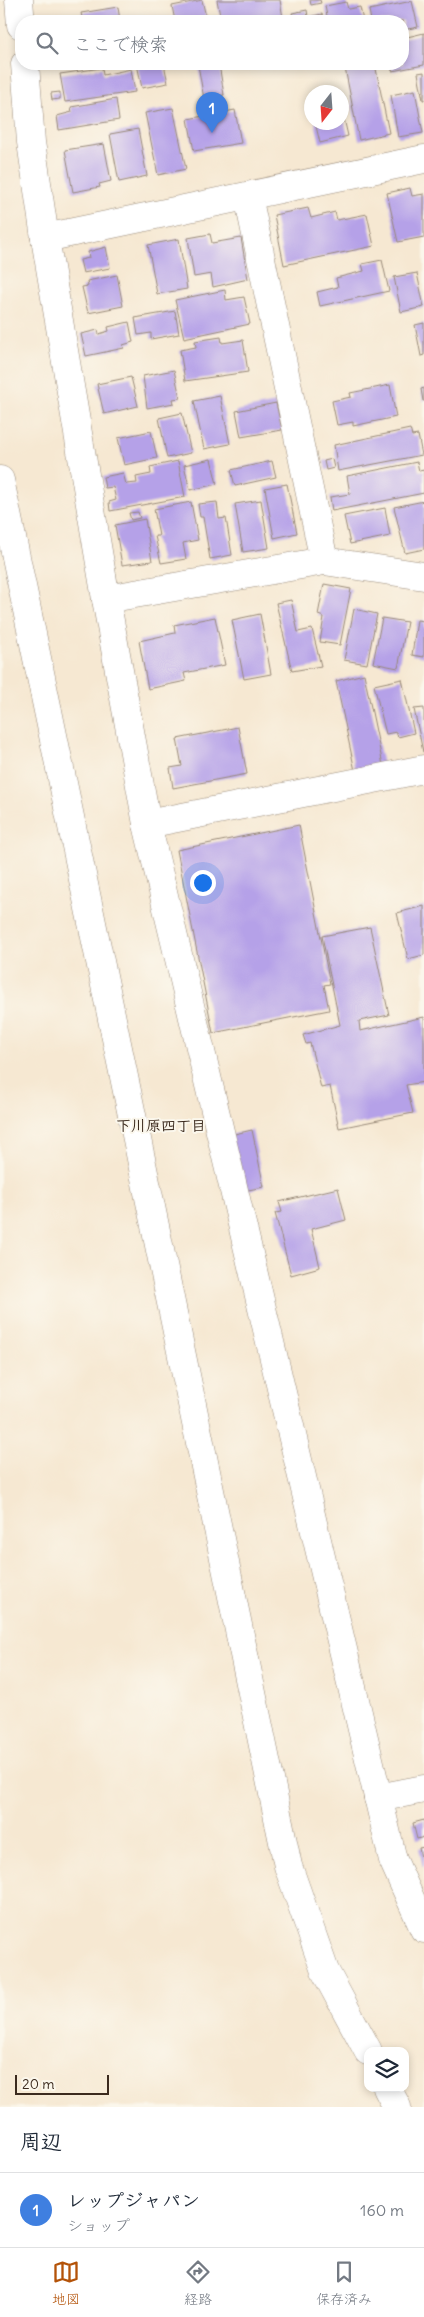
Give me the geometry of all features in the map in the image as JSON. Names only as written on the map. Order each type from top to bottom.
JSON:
[{"type":"street","points":[[19,0],[20,15]]},
{"type":"street","points":[[25,70],[31,142],[45,238],[106,600],[147,824],[393,1860],[424,1929]]},
{"type":"street","points":[[45,238],[424,159]]},
{"type":"street","points":[[248,196],[324,561]]},
{"type":"street","points":[[0,480],[288,1866],[325,1970],[366,2047]]},
{"type":"street","points":[[106,600],[324,561],[424,576]]},
{"type":"street","points":[[147,824],[424,770]]},
{"type":"street","points":[[378,1798],[424,1789]]},
{"type":"street","points":[[389,2092],[397,2107]]},
{"type":"building","points":[[202,0],[206,15],[174,15],[172,6]]},
{"type":"building","points":[[217,0],[280,0],[282,15],[220,15]]},
{"type":"building","points":[[310,0],[320,0],[321,3],[311,5]]},
{"type":"building","points":[[412,1],[418,27],[409,29],[409,15],[370,15],[369,10]]},
{"type":"building","points":[[346,2],[348,9],[360,7],[362,15],[327,15],[325,6]]},
{"type":"building","points":[[118,7],[119,15],[82,15],[81,13]]},
{"type":"building","points":[[307,10],[308,15],[292,15],[292,13]]},
{"type":"building","points":[[424,33],[424,65],[409,68],[409,37]]},
{"type":"building","points":[[102,70],[103,75],[131,70],[135,92],[65,102],[60,74]]},
{"type":"building","points":[[138,70],[165,70],[168,83],[142,88]]},
{"type":"building","points":[[199,70],[220,70],[224,95],[204,99]]},
{"type":"building","points":[[345,70],[376,70],[389,133],[359,140]]},
{"type":"building","points":[[424,72],[424,100],[423,100],[418,73]]},
{"type":"building","points":[[415,90],[423,133],[398,137],[391,95]]},
{"type":"building","points":[[60,92],[60,99],[52,100],[51,93]]},
{"type":"building","points":[[116,99],[119,120],[59,130],[57,116],[72,112],[71,107]]},
{"type":"building","points":[[173,108],[186,169],[158,175],[145,113]]},
{"type":"building","points":[[235,110],[241,143],[194,151],[188,119]]},
{"type":"building","points":[[138,129],[147,176],[119,182],[110,134]]},
{"type":"building","points":[[317,130],[347,130],[348,136],[320,143]]},
{"type":"building","points":[[104,144],[111,181],[99,184],[100,187],[73,192],[65,150]]},
{"type":"building","points":[[410,188],[412,196],[424,194],[424,237],[398,242],[387,193]]},
{"type":"building","points":[[308,208],[311,218],[335,212],[337,220],[367,214],[374,246],[284,265],[274,215]]},
{"type":"building","points":[[210,234],[212,243],[241,238],[248,279],[213,287],[211,274],[194,277],[188,238]]},
{"type":"building","points":[[179,239],[187,289],[157,294],[148,245]]},
{"type":"building","points":[[106,247],[110,268],[83,273],[80,260],[89,258],[88,252]]},
{"type":"building","points":[[382,260],[389,291],[320,306],[317,292],[338,287],[336,278],[364,271],[362,264]]},
{"type":"building","points":[[417,273],[424,307],[401,312],[394,277]]},
{"type":"building","points":[[117,275],[123,306],[88,313],[82,287],[88,286],[87,281]]},
{"type":"building","points":[[225,290],[226,300],[244,297],[250,324],[184,338],[175,300]]},
{"type":"building","points":[[175,311],[179,334],[151,339],[151,333],[138,335],[135,318]]},
{"type":"building","points":[[129,322],[133,342],[123,345],[124,348],[86,356],[81,334],[98,330],[99,334],[109,331],[108,327]]},
{"type":"building","points":[[424,323],[424,355],[421,356],[415,325]]},
{"type":"building","points":[[221,337],[222,343],[243,340],[248,372],[185,381],[180,350],[196,347],[195,341]]},
{"type":"building","points":[[174,370],[180,398],[173,399],[174,403],[147,408],[143,376]]},
{"type":"building","points":[[131,377],[138,406],[104,414],[97,384]]},
{"type":"building","points":[[390,385],[396,417],[353,426],[353,422],[337,425],[332,401],[351,397],[350,393]]},
{"type":"building","points":[[424,388],[424,401],[423,401],[421,389]]},
{"type":"building","points":[[220,396],[230,444],[204,449],[194,401]]},
{"type":"building","points":[[276,403],[282,430],[241,437],[236,411]]},
{"type":"building","points":[[182,413],[191,453],[167,458],[159,418]]},
{"type":"building","points":[[410,429],[412,436],[418,435],[422,455],[338,471],[334,445]]},
{"type":"building","points":[[151,431],[157,458],[124,465],[118,438]]},
{"type":"building","points":[[211,459],[217,484],[190,490],[184,465]]},
{"type":"building","points":[[332,459],[334,468],[326,470],[324,461]]},
{"type":"building","points":[[178,461],[185,497],[110,511],[109,502],[116,500],[113,487],[105,488],[103,477],[123,473],[126,484],[137,483],[136,477],[151,474],[150,467]]},
{"type":"building","points":[[272,461],[276,477],[235,486],[231,470]]},
{"type":"building","points":[[417,462],[419,471],[424,470],[424,493],[332,511],[330,497],[350,494],[347,476]]},
{"type":"building","points":[[287,484],[297,533],[274,538],[265,488]]},
{"type":"building","points":[[261,500],[269,548],[243,552],[235,504]]},
{"type":"building","points":[[424,501],[424,549],[405,553],[394,507]]},
{"type":"building","points":[[191,502],[198,540],[183,543],[186,559],[161,563],[155,536],[159,536],[154,509]]},
{"type":"building","points":[[217,502],[219,519],[226,518],[232,555],[210,559],[203,517],[200,517],[198,504]]},
{"type":"building","points":[[385,508],[390,536],[350,544],[344,516]]},
{"type":"building","points":[[138,512],[140,518],[131,520],[129,513]]},
{"type":"building","points":[[145,519],[152,561],[122,565],[115,525]]},
{"type":"building","points":[[324,584],[351,589],[340,645],[320,642],[324,617],[318,615]]},
{"type":"building","points":[[291,600],[298,632],[312,629],[321,666],[292,671],[276,603]]},
{"type":"building","points":[[354,609],[377,614],[367,664],[344,660]]},
{"type":"building","points":[[260,614],[271,674],[244,679],[232,620]]},
{"type":"building","points":[[215,617],[225,665],[184,673],[186,681],[148,689],[139,641],[175,633],[174,625]]},
{"type":"building","points":[[382,618],[407,622],[398,668],[373,663]]},
{"type":"building","points":[[417,620],[424,621],[424,657],[412,655]]},
{"type":"building","points":[[364,674],[383,765],[355,771],[336,681]]},
{"type":"building","points":[[402,679],[414,733],[398,737],[396,732],[386,734],[374,685]]},
{"type":"building","points":[[424,708],[424,752],[423,752],[414,709]]},
{"type":"building","points":[[238,727],[247,774],[173,788],[170,768],[182,766],[177,739]]},
{"type":"building","points":[[299,825],[330,984],[324,985],[329,1010],[213,1033],[177,850]]},
{"type":"building","points":[[424,906],[424,955],[408,959],[397,913]]},
{"type":"building","points":[[370,927],[389,1015],[359,1021],[360,1031],[424,1017],[424,1082],[406,1085],[413,1113],[339,1128],[330,1086],[321,1088],[310,1043],[306,1044],[303,1035],[340,1025],[322,936]]},
{"type":"building","points":[[252,1130],[264,1187],[243,1191],[230,1135]]},
{"type":"building","points":[[338,1188],[346,1220],[311,1229],[320,1267],[291,1275],[275,1213],[282,1212],[279,1202]]},
{"type":"building","points":[[424,1820],[424,1837],[417,1839],[413,1823]]},
{"type":"building","points":[[424,1847],[424,1867],[423,1867],[419,1848]]},
{"type":"place","name":"レップジャパン","points":[[212,133]]},
{"type":"district","name":"下川原四丁目","points":[[161,1125]]}]
